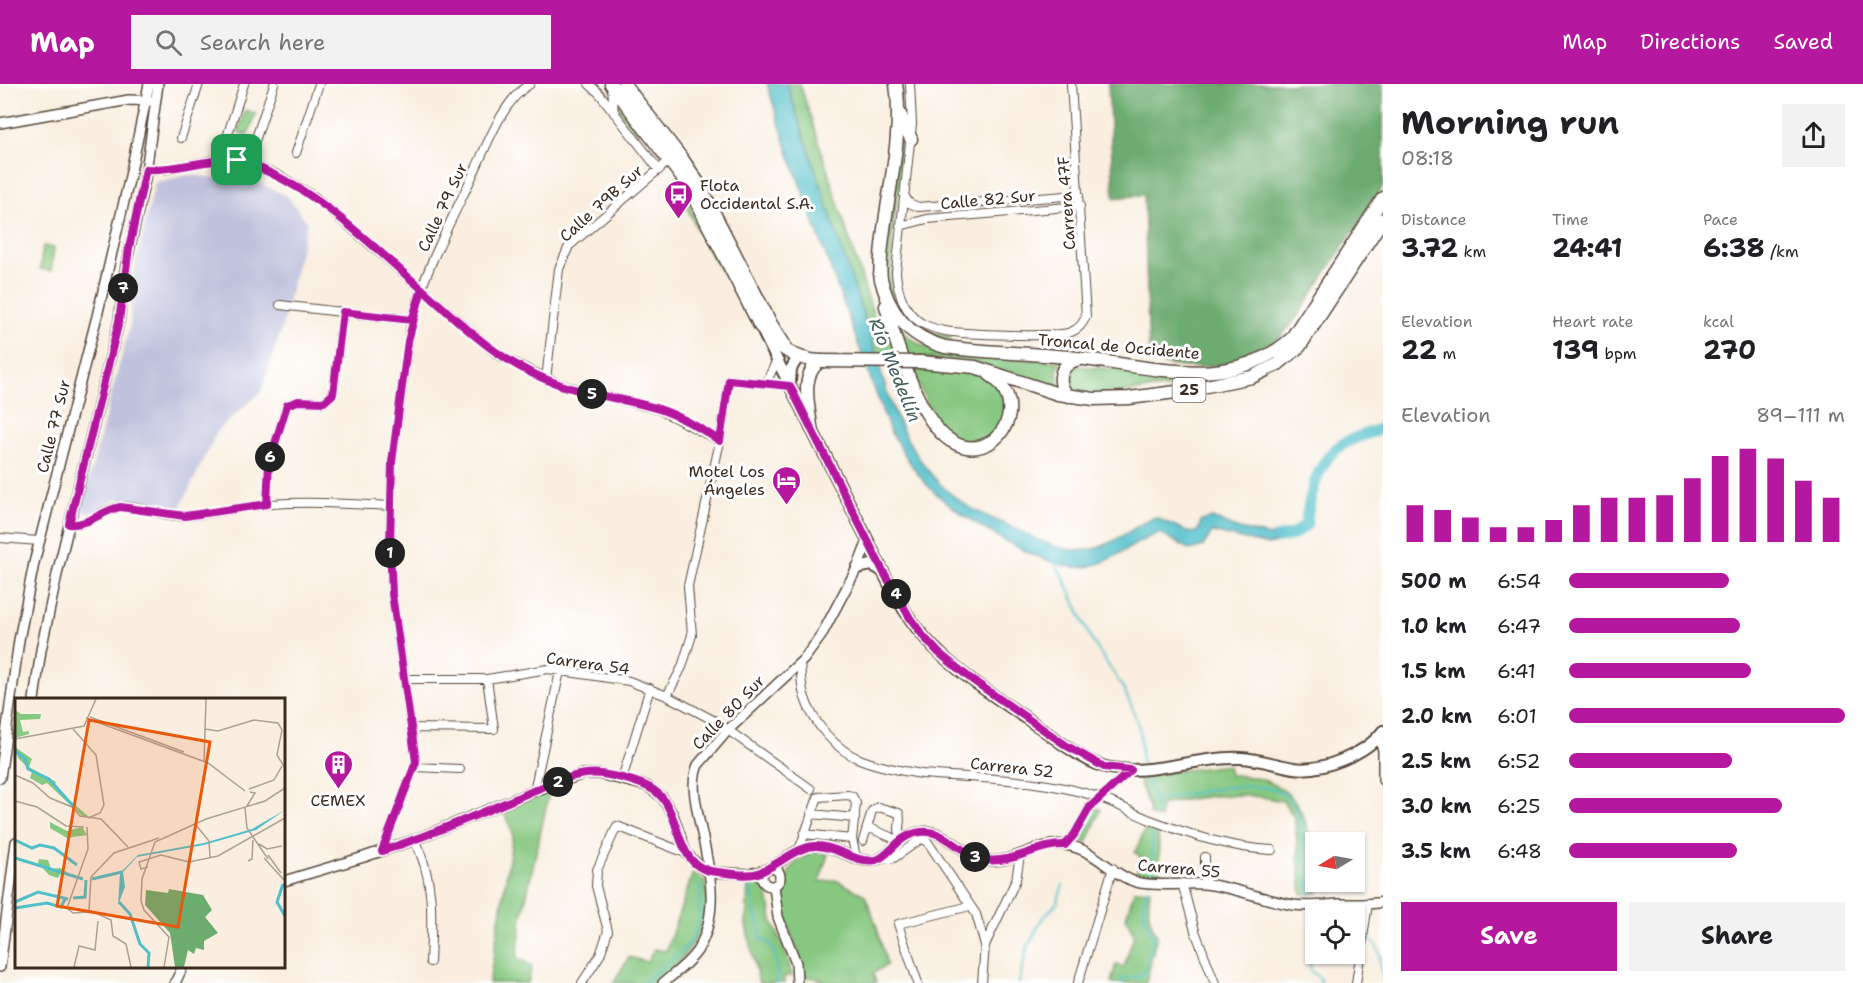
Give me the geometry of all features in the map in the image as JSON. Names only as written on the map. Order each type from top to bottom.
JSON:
[{"type":"highway","points":[[612,84],[642,115],[695,178],[771,324],[782,341],[798,357]]},
{"type":"highway","points":[[624,84],[642,115],[647,144],[664,165]]},
{"type":"highway","name":"25","points":[[880,274],[898,109],[896,84]]},
{"type":"highway","points":[[898,109],[911,139]]},
{"type":"highway","name":"25","points":[[642,115],[662,149],[664,165],[694,195],[760,326],[775,343],[798,357],[820,361],[920,362],[975,367],[1068,396],[1108,399],[1152,396],[1238,381],[1265,372],[1289,356],[1309,335],[1383,219]]},
{"type":"highway","name":"Troncal de Occidente","points":[[880,274],[894,314],[915,334],[936,345],[955,349],[1084,359],[1190,372],[1233,369],[1264,358],[1281,348],[1299,328],[1383,198]]},
{"type":"highway","points":[[880,274],[900,354],[919,398],[942,434],[950,441],[969,447],[989,443],[997,437],[1008,421],[1010,413],[1006,392],[999,382],[975,367]]},
{"type":"highway","points":[[1068,396],[1060,385],[1062,371],[1071,361],[1084,359]]},
{"type":"highway","points":[[811,427],[807,381],[812,368],[820,361]]},
{"type":"main road","points":[[760,326],[883,571],[910,618],[924,637],[939,653],[971,679],[1096,764],[1134,770],[1230,758],[1258,760],[1295,768],[1318,767],[1345,758],[1372,743],[1381,734]]},
{"type":"main road","points":[[790,386],[791,369],[798,357]]},
{"type":"main road","points":[[856,568],[872,565],[883,571]]},
{"type":"street","name":"Calle 77 Sur","points":[[34,698],[45,630],[119,321],[129,248],[146,169],[149,84]]},
{"type":"street","name":"Calle 77 Sur","points":[[0,778],[19,640],[39,541],[150,101],[158,84]]},
{"type":"street","points":[[181,138],[199,84]]},
{"type":"street","points":[[226,140],[244,84]]},
{"type":"street","points":[[254,144],[274,84]]},
{"type":"street","points":[[296,153],[319,84]]},
{"type":"street","name":"Calle 79 Sur","points":[[382,851],[415,767],[416,755],[391,583],[392,462],[412,320],[440,245],[498,122],[513,98],[530,84]]},
{"type":"street","points":[[589,84],[664,165]]},
{"type":"street","points":[[606,84],[612,84],[614,113]]},
{"type":"street","points":[[900,226],[913,112],[910,84]]},
{"type":"street","name":"Carrera 47F","points":[[900,226],[897,284],[903,302],[915,319],[946,331],[1066,334],[1077,329],[1084,321],[1087,310],[1071,84]]},
{"type":"street","points":[[0,123],[124,100],[150,101]]},
{"type":"street","points":[[146,169],[162,170],[219,159],[237,160],[278,175],[315,197],[483,345],[498,355],[546,379],[586,393],[660,410],[720,441]]},
{"type":"street","name":"Calle 79B Sur","points":[[546,379],[559,269],[564,255],[569,246],[664,165]]},
{"type":"street","name":"Calle 82 Sur","points":[[904,195],[909,203],[918,207],[1079,195]]},
{"type":"street","name":"Calle 82 Sur","points":[[900,226],[927,219],[1080,206]]},
{"type":"street","points":[[280,304],[412,320]]},
{"type":"street","points":[[267,504],[269,463],[287,405],[298,401],[324,402],[333,394],[343,312]]},
{"type":"street","points":[[766,383],[777,360]]},
{"type":"street","points":[[667,696],[682,667],[692,634],[688,586],[720,441],[729,380],[790,386]]},
{"type":"street","points":[[69,524],[79,525],[110,509],[120,507],[185,516],[267,504],[318,502],[391,506]]},
{"type":"street","points":[[0,538],[39,541]]},
{"type":"street","name":"Calle 80 Sur","points":[[663,983],[696,952],[707,931],[711,907],[709,872],[694,782],[698,765],[728,730],[800,663],[821,636],[868,541]]},
{"type":"street","name":"Carrera 52","points":[[800,663],[805,699],[818,723],[832,740],[861,760],[922,774],[1050,784],[1100,797],[1149,819],[1206,839],[1253,849],[1272,850]]},
{"type":"street","name":"Carrera 54","points":[[405,680],[488,679],[534,670],[560,671],[629,681],[650,688],[716,721],[811,789]]},
{"type":"street","points":[[534,791],[560,671]]},
{"type":"street","points":[[412,728],[494,729],[488,679]]},
{"type":"street","points":[[622,779],[650,688]]},
{"type":"street","points":[[1381,734],[1383,780]]},
{"type":"street","points":[[415,767],[460,769]]},
{"type":"street","points":[[1065,845],[1074,835],[1085,813],[1100,797],[1134,770]]},
{"type":"street","points":[[285,881],[414,840],[534,791],[583,774],[599,774],[647,786],[662,797],[673,816],[686,853]]},
{"type":"street","points":[[799,850],[818,797],[848,795],[852,796],[856,803],[852,839],[856,857]]},
{"type":"street","points":[[863,841],[875,808],[894,810],[898,813],[900,818],[899,841],[882,858]]},
{"type":"street","points":[[811,814],[855,818]]},
{"type":"street","points":[[582,983],[600,956],[608,931],[596,886],[597,870],[617,826],[686,853],[700,867],[709,872],[749,874],[768,869],[777,870],[780,876]]},
{"type":"street","points":[[867,827],[899,841]]},
{"type":"street","name":"Carrera 55","points":[[899,841],[920,832],[931,831],[980,859],[995,861],[1047,846],[1065,845],[1090,853],[1130,879],[1143,883],[1205,884],[1228,887],[1304,906],[1383,902]]},
{"type":"street","points":[[804,834],[852,839]]},
{"type":"street","points":[[764,883],[762,875],[768,869],[807,847],[821,846],[868,860],[894,858],[924,839],[978,919],[985,945],[982,983]]},
{"type":"street","points":[[414,840],[424,860],[429,882],[430,962]]},
{"type":"street","points":[[0,967],[15,850]]},
{"type":"street","points":[[985,945],[1016,880],[1020,855]]},
{"type":"street","points":[[749,874],[768,886],[774,886],[779,882],[788,857]]},
{"type":"street","points":[[1205,857],[1205,884]]},
{"type":"street","points":[[1078,983],[1113,868]]},
{"type":"street","points":[[1182,883],[1195,931],[1215,983]]},
{"type":"street","points":[[774,886],[778,917],[796,963],[798,983]]},
{"type":"street","points":[[1356,983],[1368,904]]},
{"type":"street","points":[[918,983],[898,924],[970,906]]},
{"type":"street","points":[[175,983],[182,968]]},
{"type":"shaded area","points":[[189,175],[259,183],[287,196],[307,222],[282,327],[261,392],[218,430],[179,510],[117,499],[92,513],[80,512],[130,325],[133,276],[155,182]]},
{"type":"green space","points":[[787,84],[800,84],[879,332],[884,331],[875,287],[873,251],[881,293],[898,356],[877,356]]},
{"type":"green space","points":[[1108,84],[1383,84],[1383,186],[1295,320],[1280,337],[1267,347],[1235,361],[1199,367],[1181,367],[1149,359],[1144,195],[1114,198]]},
{"type":"green space","points":[[616,101],[634,123],[639,138],[619,112]]},
{"type":"green space","points":[[246,110],[256,114],[248,135],[238,132]]},
{"type":"green space","points":[[900,131],[907,140],[892,235],[894,284],[901,305],[913,322],[930,332],[951,336],[951,341],[923,334],[902,316],[887,286],[885,261]]},
{"type":"green space","points":[[675,177],[723,273],[696,227]]},
{"type":"green space","points":[[43,246],[54,248],[51,271],[40,269]]},
{"type":"green space","points":[[895,318],[906,335],[921,345],[939,351],[959,355],[1064,362],[1057,369],[1059,391],[973,362],[920,357],[984,376],[1001,391],[1006,415],[987,440],[969,442],[955,440],[942,428],[925,399]]},
{"type":"green space","points":[[1074,367],[1197,377],[1235,374],[1235,377],[1148,390],[1080,392],[1068,388],[1066,374]]},
{"type":"green space","points":[[1228,765],[1230,775],[1257,778],[1277,786],[1291,797],[1308,829],[1309,832],[1305,832],[1305,892],[1318,893],[1302,894],[1295,822],[1283,801],[1237,795],[1191,799],[1161,805],[1160,819],[1149,815],[1149,808],[1137,776]]},
{"type":"green space","points":[[549,793],[522,917],[517,958],[532,966],[528,983],[489,983],[513,834],[502,808]]},
{"type":"green space","points":[[1092,808],[1101,809],[1087,843],[1076,839]]},
{"type":"green space","points":[[1147,825],[1158,829],[1160,876],[1145,877],[1135,874],[1144,860],[1135,852]]},
{"type":"green space","points":[[815,852],[828,854],[819,882],[836,880],[865,895],[887,965],[873,973],[876,983],[823,983],[823,980],[804,976],[782,905],[783,892],[788,873],[794,865]]},
{"type":"green space","points":[[693,873],[705,881],[708,906],[704,922],[692,946],[674,968],[656,983],[613,983],[629,957],[647,962],[654,949],[666,951]]},
{"type":"green space","points":[[748,882],[767,888],[772,920],[787,956],[792,976],[784,976],[784,983],[759,983],[746,925]]},
{"type":"green space","points":[[1134,890],[1150,891],[1149,914],[1157,935],[1146,983],[1111,983],[1116,964],[1124,967],[1134,935],[1126,918]]},
{"type":"water","points":[[767,84],[787,84],[889,398],[906,438],[931,474],[946,489],[963,503],[982,514],[1041,541],[1067,549],[1086,550],[1104,545],[1155,517],[1191,533],[1198,531],[1201,521],[1212,518],[1239,529],[1271,536],[1291,530],[1293,539],[1268,545],[1212,532],[1203,546],[1190,550],[1160,533],[1095,565],[1069,566],[1049,561],[1004,540],[961,513],[931,489],[908,460],[889,429],[788,151]]},
{"type":"waterway","name":"Río Medellín","points":[[1278,538],[1292,535],[1306,525],[1309,503],[1316,480],[1334,451],[1352,439],[1383,428]]},
{"type":"waterway","points":[[1054,561],[1066,582],[1091,639],[1122,686],[1132,707],[1140,731],[1142,765]]},
{"type":"waterway","points":[[1144,773],[1155,801],[1156,814]]},
{"type":"waterway","points":[[1155,801],[1242,786],[1276,790],[1288,797],[1295,806],[1299,818],[1311,902]]},
{"type":"waterway","points":[[1081,840],[1094,808]]},
{"type":"waterway","points":[[1150,882],[1153,869],[1153,829]]},
{"type":"waterway","points":[[644,983],[677,956],[693,937],[699,919],[700,885]]},
{"type":"waterway","points":[[1019,983],[1027,948],[1042,919],[1057,903],[1063,885]]},
{"type":"waterway","points":[[750,888],[756,918],[760,924],[760,938],[766,941],[776,957],[777,983]]},
{"type":"waterway","points":[[1121,983],[1124,978],[1141,976],[1147,964],[1153,939],[1144,914],[1148,888]]},
{"type":"waterway","points":[[1365,938],[1377,947],[1383,976]]},
{"type":"waterway","points":[[1310,964],[1311,971],[1320,978],[1321,983]]},
{"type":"place","name":"Flota Occidental S.A.","points":[[679,220]]},
{"type":"place","name":"Motel Los Ángeles","points":[[786,506]]},
{"type":"place","name":"CEMEX","points":[[338,790]]},
{"type":"route","points":[[237,160],[219,159],[162,170],[146,169],[129,248],[119,321],[69,524],[79,525],[110,509],[120,507],[185,516],[267,504],[269,463],[287,405],[298,401],[324,402],[333,394],[343,312],[412,320],[415,309],[421,293],[422,289],[483,345],[529,371],[586,393],[660,410],[720,441],[729,380],[790,386],[883,571],[910,618],[924,637],[939,653],[986,691],[1067,746],[1104,767],[1131,770],[1090,807],[1074,835],[1065,845],[1047,846],[995,861],[973,856],[931,831],[920,832],[901,839],[882,858],[876,860],[813,846],[799,850],[771,868],[754,874],[709,872],[700,867],[686,853],[673,816],[655,790],[622,779],[590,773],[534,791],[382,851],[416,762],[392,594],[390,546],[392,462],[408,341],[415,309],[422,289],[315,197],[278,175],[237,160]]}]
